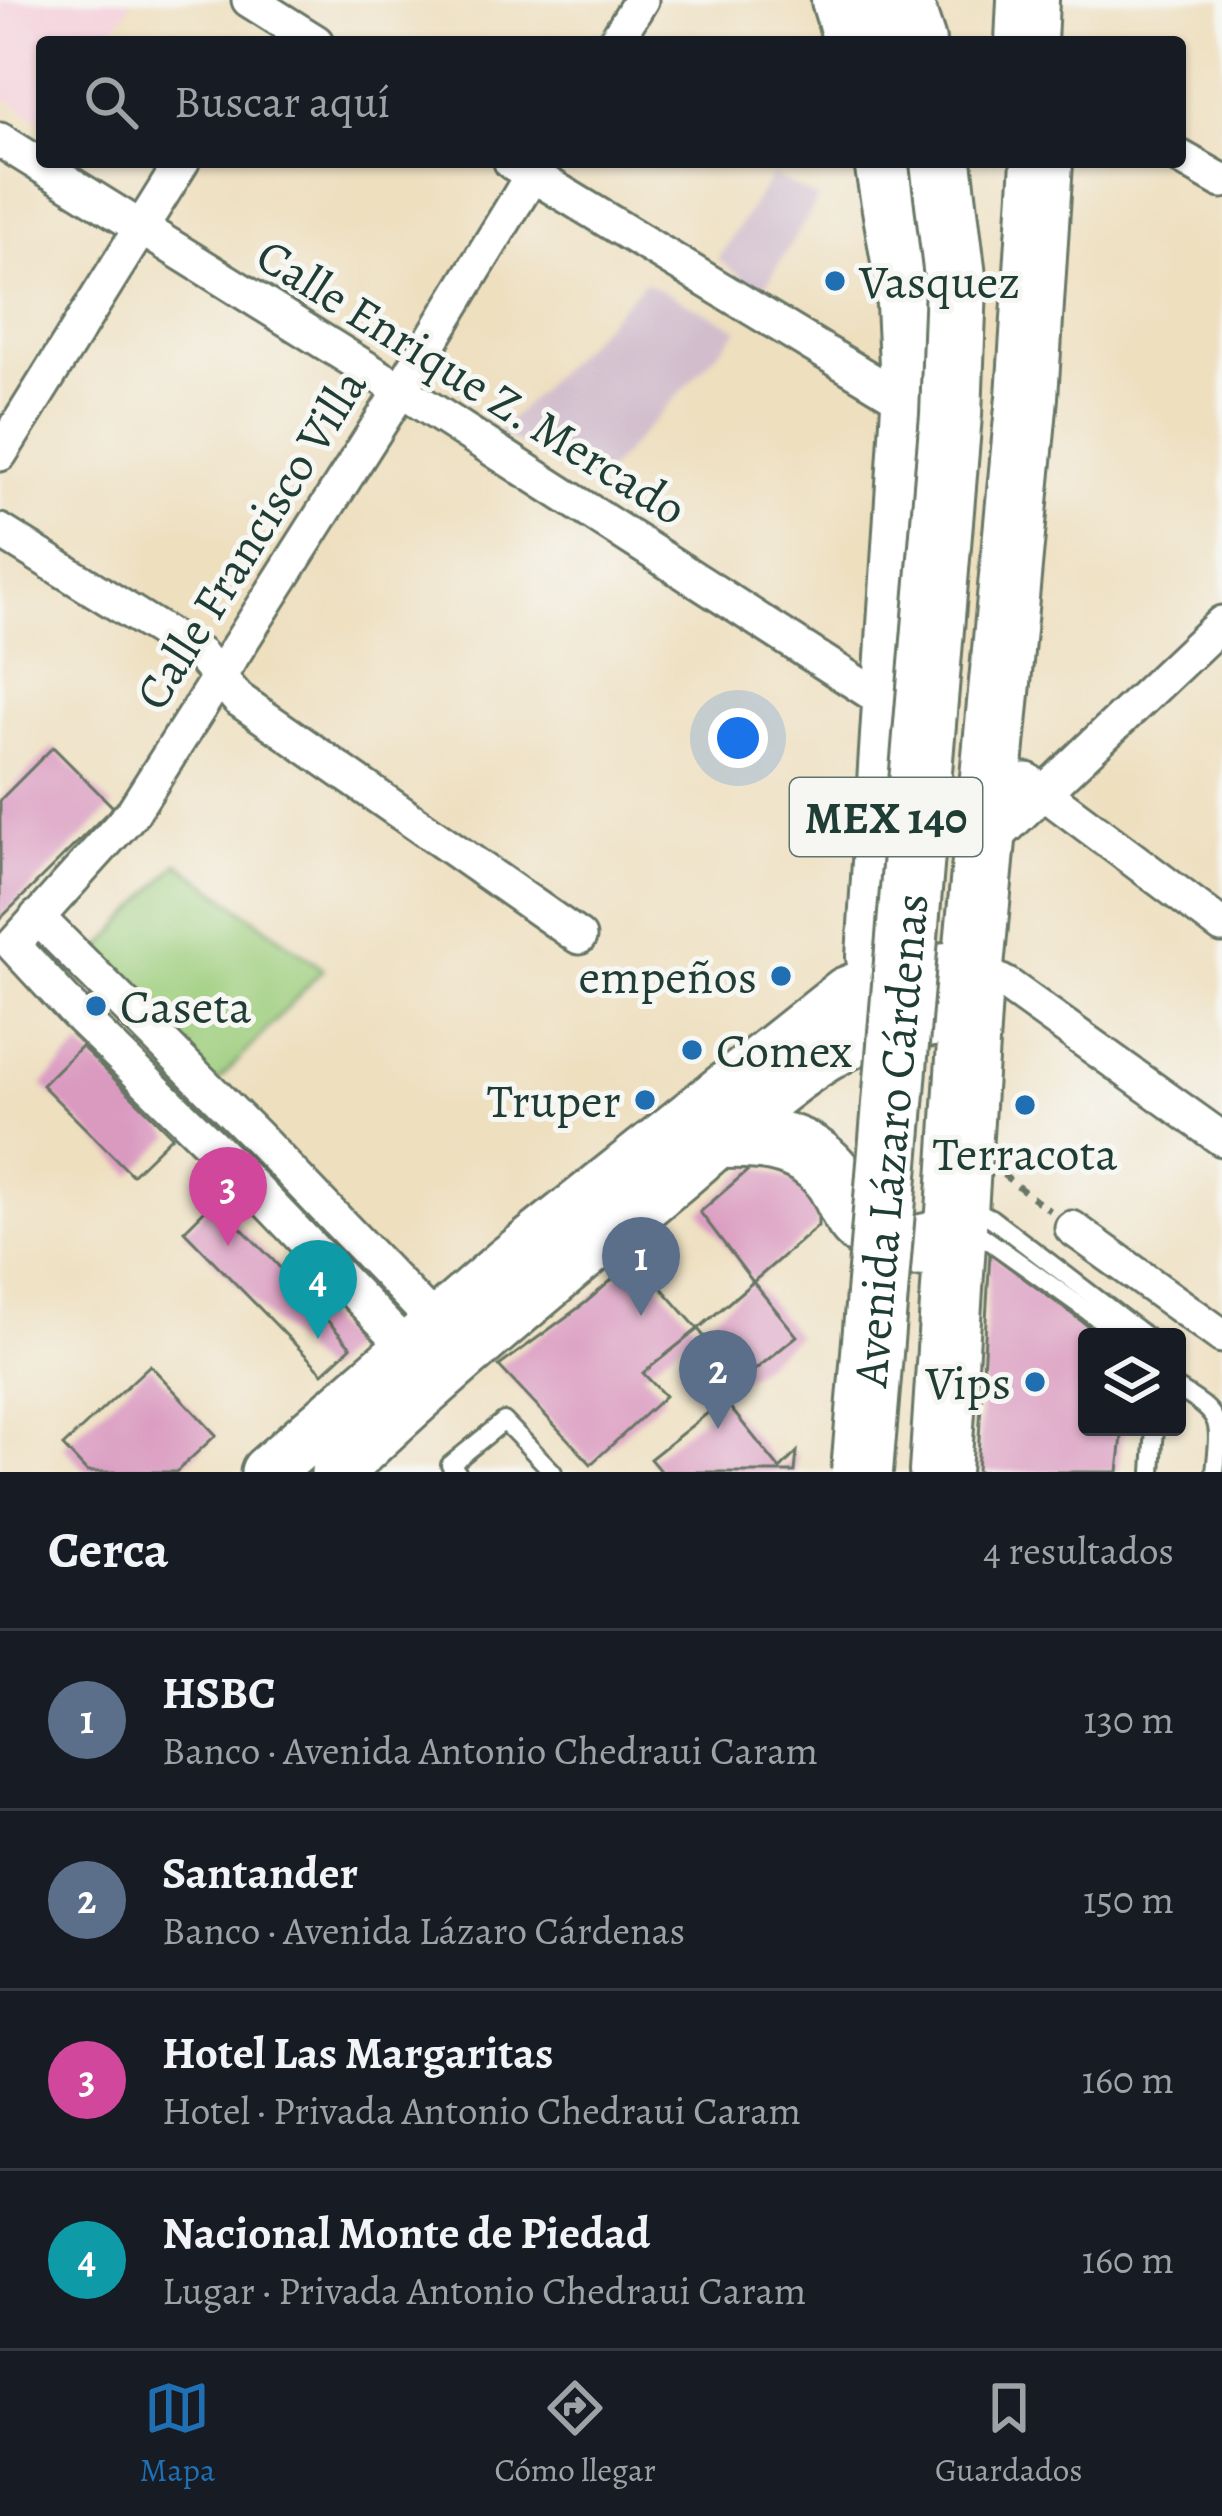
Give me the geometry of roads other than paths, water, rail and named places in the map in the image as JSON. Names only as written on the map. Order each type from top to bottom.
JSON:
[{"type":"highway","points":[[842,0],[853,36]]},
{"type":"highway","points":[[901,0],[913,36]]},
{"type":"highway","points":[[941,0],[952,36]]},
{"type":"highway","points":[[1026,36],[1028,0]]},
{"type":"highway","points":[[1048,36],[1049,0]]},
{"type":"highway","name":"MEX 140","points":[[833,1472],[874,1007],[911,405],[906,284],[886,168]]},
{"type":"highway","name":"Avenida Lázaro Cárdenas","points":[[862,1472],[951,415],[956,285],[942,168]]},
{"type":"highway","name":"Avenida Lázaro Cárdenas","points":[[901,1472],[991,416],[995,285],[984,168]]},
{"type":"highway","points":[[1022,168],[1017,276],[1027,398]]},
{"type":"highway","name":"MEX 140","points":[[940,1472],[972,992],[1027,398],[1042,168]]},
{"type":"highway","points":[[723,1138],[757,1137],[790,1144],[819,1162],[842,1187],[854,1245],[877,1236],[903,1245],[931,1243],[956,1216]]},
{"type":"main road","points":[[437,1352],[723,1138],[781,1088],[838,1048],[874,1007],[928,968],[972,992]]},
{"type":"main road","points":[[267,1472],[340,1458],[437,1352],[507,1263],[846,993],[874,1007]]},
{"type":"street","points":[[619,36],[641,0]]},
{"type":"street","points":[[264,14],[305,36]]},
{"type":"street","name":"Calle Enrique Z. Mercado","points":[[0,140],[36,163]]},
{"type":"street","points":[[1186,161],[1222,181]]},
{"type":"street","name":"Calle Enrique Z. Mercado","points":[[44,168],[401,390],[892,706]]},
{"type":"street","points":[[0,454],[178,168]]},
{"type":"street","name":"Calle Francisco Villa","points":[[7,955],[133,812],[401,390],[526,168]]},
{"type":"street","points":[[530,168],[911,405]]},
{"type":"street","points":[[0,531],[200,655],[238,699],[579,937]]},
{"type":"street","points":[[984,850],[1222,623]]},
{"type":"street","points":[[992,755],[1222,926]]},
{"type":"street","points":[[37,917],[257,1137],[437,1352]]},
{"type":"street","points":[[7,955],[75,1012],[437,1352]]},
{"type":"street","points":[[972,992],[1007,985],[1222,1139]]},
{"type":"street","points":[[231,1163],[257,1137]]},
{"type":"street","points":[[1072,1228],[1222,1336]]},
{"type":"lane","points":[[956,1216],[1112,1328]]},
{"type":"lane","points":[[956,1216],[991,1218],[1136,1328]]},
{"type":"lane","points":[[1186,1393],[1208,1405],[1216,1416],[1220,1429],[1215,1472]]},
{"type":"lane","points":[[457,1472],[450,1465],[504,1421],[553,1472]]},
{"type":"lane","points":[[1152,1472],[1154,1436]]},
{"type":"place","name":"Vasquez","points":[[835,281]]},
{"type":"place","name":"empeños","points":[[781,976]]},
{"type":"place","name":"Caseta","points":[[96,1006]]},
{"type":"place","name":"Comex","points":[[692,1050]]},
{"type":"place","name":"Truper","points":[[645,1100]]},
{"type":"place","name":"Terracota","points":[[1025,1105]]},
{"type":"place","name":"Hotel Las Margaritas","points":[[228,1246]]},
{"type":"place","name":"HSBC","points":[[641,1316]]},
{"type":"place","name":"Nacional Monte de Piedad","points":[[318,1339]]},
{"type":"place","name":"Vips","points":[[1035,1382]]},
{"type":"place","name":"Santander","points":[[718,1429]]}]
